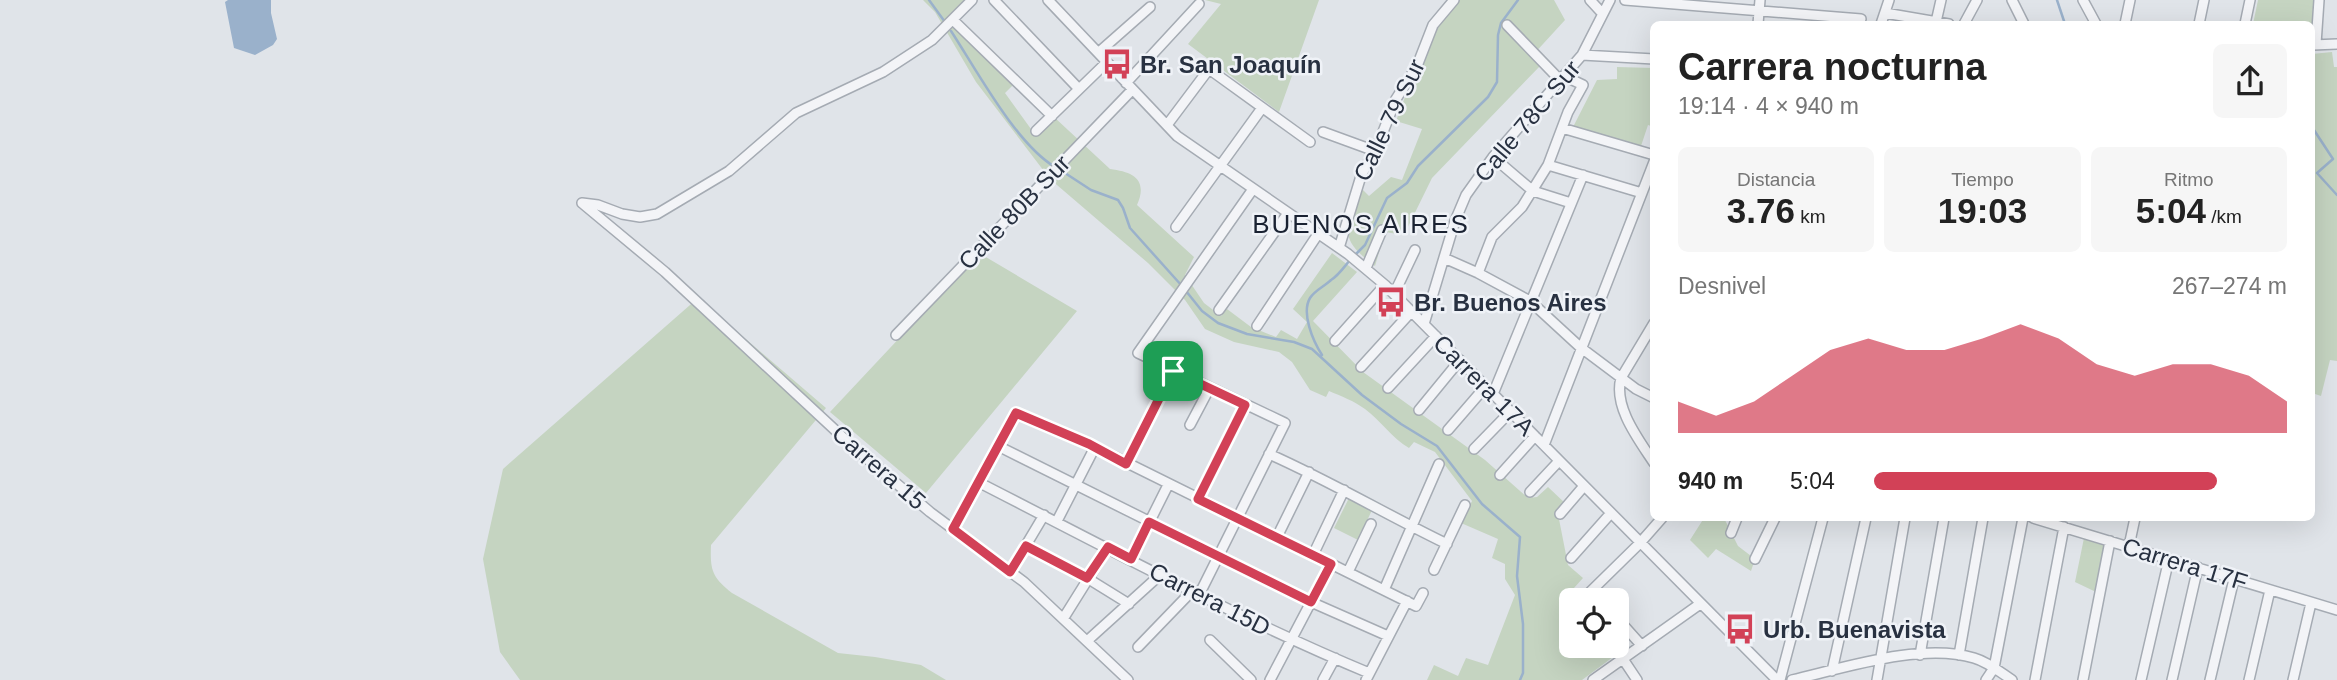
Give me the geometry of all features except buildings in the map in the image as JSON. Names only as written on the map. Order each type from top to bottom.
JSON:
[{"type":"street","points":[[972,0],[953,20],[1052,116]]},
{"type":"street","points":[[994,0],[1079,89]]},
{"type":"street","name":"Carrera 17A","points":[[1048,0],[1184,142],[1348,254],[1385,285],[1778,680]]},
{"type":"street","name":"Calle 79 Sur","points":[[1339,248],[1361,176],[1375,151],[1396,99],[1417,66],[1433,25],[1454,0]]},
{"type":"street","points":[[1590,0],[1602,13]]},
{"type":"street","name":"Calle 78C Sur","points":[[1424,324],[1462,202],[1493,157],[1582,55],[1610,0]]},
{"type":"street","points":[[1625,0],[1860,19]]},
{"type":"street","points":[[1758,21],[1759,0]]},
{"type":"street","points":[[1882,21],[1889,0]]},
{"type":"street","points":[[1936,21],[1941,0]]},
{"type":"street","points":[[1973,20],[1977,0]]},
{"type":"street","points":[[2012,0],[2022,21]]},
{"type":"street","points":[[2083,0],[2094,21]]},
{"type":"street","points":[[2126,21],[2130,0]]},
{"type":"street","points":[[2200,21],[2204,0]]},
{"type":"street","points":[[2246,21],[2250,0]]},
{"type":"street","points":[[2315,36],[2319,0]]},
{"type":"street","name":"Calle 80B Sur","points":[[896,335],[1129,87],[1199,4]]},
{"type":"street","points":[[1099,52],[1150,7]]},
{"type":"street","points":[[1885,13],[1930,21]]},
{"type":"street","name":"Carrera 15","points":[[953,20],[932,40],[883,72],[796,113],[729,171],[657,214],[640,217],[582,203],[665,272],[821,418],[953,529],[1010,572],[1128,680]]},
{"type":"street","points":[[1478,273],[1492,237],[1522,207],[1548,165],[1583,85],[1562,78],[1507,25]]},
{"type":"street","points":[[2315,45],[2337,44]]},
{"type":"street","points":[[1582,55],[1650,59]]},
{"type":"street","points":[[1036,131],[1107,62]]},
{"type":"street","points":[[1167,125],[1209,69],[1310,142]]},
{"type":"street","points":[[1176,227],[1262,108]]},
{"type":"street","points":[[1562,128],[1650,154]]},
{"type":"street","points":[[1323,132],[1375,151]]},
{"type":"street","points":[[1493,157],[1533,191],[1571,203]]},
{"type":"street","points":[[1548,165],[1642,193]]},
{"type":"street","points":[[1544,444],[1650,172]]},
{"type":"street","points":[[1448,430],[1490,390],[1583,175]]},
{"type":"street","points":[[1138,647],[1196,592],[1219,556],[1285,423],[1138,354],[1254,189]]},
{"type":"street","points":[[1219,310],[1288,213]]},
{"type":"street","points":[[1366,268],[1382,230]]},
{"type":"street","points":[[1257,326],[1318,234]]},
{"type":"street","points":[[1394,294],[1415,250]]},
{"type":"street","points":[[1444,258],[1530,301],[1580,347],[1650,396]]},
{"type":"street","points":[[1335,341],[1385,285]]},
{"type":"street","points":[[1361,367],[1412,311]]},
{"type":"street","points":[[1650,330],[1621,378],[1619,393],[1625,411],[1650,456]]},
{"type":"street","points":[[1388,388],[1436,336]]},
{"type":"street","points":[[1419,410],[1460,360]]},
{"type":"street","points":[[1126,464],[1173,371]]},
{"type":"street","points":[[1190,425],[1209,388]]},
{"type":"street","points":[[1198,499],[1245,405]]},
{"type":"street","points":[[1474,449],[1511,411]]},
{"type":"street","points":[[953,529],[1016,413],[1095,447],[1416,606],[1423,593]]},
{"type":"street","points":[[1500,475],[1535,436]]},
{"type":"street","points":[[998,446],[1311,602],[1388,636]]},
{"type":"street","points":[[1057,521],[1095,447]]},
{"type":"street","points":[[1269,454],[1310,472],[1447,544]]},
{"type":"street","points":[[1530,492],[1559,460]]},
{"type":"street","points":[[1384,590],[1439,464]]},
{"type":"street","points":[[1277,537],[1310,472]]},
{"type":"street","name":"Carrera 15D","points":[[978,482],[1367,676]]},
{"type":"street","points":[[1131,559],[1168,485]]},
{"type":"street","points":[[1560,514],[1584,486]]},
{"type":"street","points":[[1313,555],[1344,490]]},
{"type":"street","points":[[1434,570],[1465,505]]},
{"type":"street","points":[[1571,558],[1611,513]]},
{"type":"street","points":[[1010,572],[1044,515]]},
{"type":"street","points":[[1594,588],[1659,521]]},
{"type":"street","points":[[1731,533],[1736,521]]},
{"type":"street","points":[[1755,559],[1774,521]]},
{"type":"street","points":[[1778,680],[1822,521]]},
{"type":"street","points":[[1832,671],[1865,521]]},
{"type":"street","points":[[1877,680],[1904,521]]},
{"type":"street","points":[[1920,655],[1943,521]]},
{"type":"street","points":[[1959,655],[1982,521]]},
{"type":"street","points":[[1986,680],[1994,668],[2022,521]]},
{"type":"street","name":"Carrera 17F","points":[[2043,521],[2337,610]]},
{"type":"street","points":[[2129,546],[2134,521]]},
{"type":"street","points":[[1348,572],[1371,524]]},
{"type":"street","points":[[2035,680],[2064,527]]},
{"type":"street","points":[[2083,680],[2110,541]]},
{"type":"street","points":[[1026,546],[1129,604]]},
{"type":"street","points":[[1063,619],[1108,547]]},
{"type":"street","points":[[2141,680],[2169,559]]},
{"type":"street","points":[[1270,680],[1331,564]]},
{"type":"street","points":[[2172,680],[2198,567]]},
{"type":"street","points":[[1087,642],[1161,574]]},
{"type":"street","points":[[2210,680],[2234,579]]},
{"type":"street","points":[[2249,680],[2270,590]]},
{"type":"street","points":[[1367,676],[1407,601]]},
{"type":"street","points":[[1593,680],[1700,604]]},
{"type":"street","points":[[2293,680],[2311,604]]},
{"type":"street","points":[[1629,631],[1642,646]]},
{"type":"street","points":[[1210,640],[1251,680]]},
{"type":"street","points":[[1792,680],[1881,659],[1920,655],[1959,655],[1977,659],[2012,680]]},
{"type":"street","points":[[1323,680],[1335,658]]},
{"type":"street","points":[[1623,659],[1637,680]]},
{"type":"green space","points":[[923,0],[965,0],[953,14],[1015,83],[1005,93],[1036,136],[1054,117],[1110,169],[1126,172],[1137,179],[1141,189],[1137,205],[1194,257],[1185,275],[1204,303],[1221,316],[1227,309],[1251,327],[1276,337],[1281,330],[1297,339],[1307,322],[1293,309],[1332,253],[1357,272],[1313,321],[1363,372],[1485,460],[1528,498],[1537,497],[1548,487],[1566,504],[1558,514],[1568,565],[1583,578],[1574,588],[1559,588],[1559,658],[1612,658],[1582,680],[1427,680],[1434,665],[1458,676],[1466,658],[1488,665],[1515,595],[1505,579],[1505,564],[1492,558],[1498,539],[1461,523],[1472,501],[1435,452],[1414,442],[1409,448],[1352,401],[1329,391],[1326,397],[1310,390],[1292,362],[1279,352],[1234,342],[1205,329],[1185,300],[1148,263],[1050,179],[976,82],[935,12]]},
{"type":"green space","points":[[1205,0],[1319,0],[1279,112],[1188,44],[1221,4]]},
{"type":"green space","points":[[1460,0],[1554,0],[1565,20],[1532,56],[1541,65],[1432,178],[1404,235],[1385,232],[1375,266],[1354,247],[1348,232],[1349,223],[1361,188],[1369,196],[1391,177],[1402,180],[1422,129],[1396,121],[1405,97],[1421,72],[1438,27]]},
{"type":"green space","points":[[2258,0],[2314,0],[2313,21],[2254,21]]},
{"type":"green space","points":[[2332,52],[2334,67],[2337,67],[2337,361],[2330,360],[2321,396],[2315,394],[2315,54]]},
{"type":"green space","points":[[1617,67],[1650,68],[1650,126],[1641,146],[1571,131],[1597,80],[1617,79]]},
{"type":"green space","points":[[979,253],[1077,311],[926,493],[830,412]]},
{"type":"green space","points":[[698,298],[826,408],[711,545],[711,561],[716,577],[732,593],[838,653],[921,665],[946,680],[520,680],[500,652],[483,559],[503,469]]},
{"type":"green space","points":[[1349,498],[1372,510],[1358,540],[1334,528]]},
{"type":"green space","points":[[1702,521],[1726,521],[1738,546],[1755,559],[1751,571],[1716,549],[1708,558],[1690,540]]},
{"type":"green space","points":[[2084,538],[2107,545],[2096,592],[2075,582]]},
{"type":"water","points":[[271,0],[277,39],[273,45],[255,55],[234,48],[225,2]]},
{"type":"waterway","points":[[929,0],[945,22]]},
{"type":"waterway","points":[[1355,255],[1365,245],[1387,198],[1407,183],[1418,166],[1488,97],[1497,82],[1498,35],[1501,23],[1518,0]]},
{"type":"waterway","points":[[2057,0],[2064,21]]},
{"type":"waterway","points":[[951,31],[1012,124],[1040,156],[1055,167]]},
{"type":"waterway","points":[[2315,132],[2333,159],[2317,173],[2337,195]]},
{"type":"waterway","points":[[1065,173],[1091,190],[1118,200],[1130,228],[1182,286]]},
{"type":"waterway","points":[[1322,355],[1309,327],[1308,304],[1312,295],[1336,276],[1350,260]]},
{"type":"waterway","points":[[1186,291],[1202,311],[1218,323],[1247,334],[1294,342],[1312,349],[1362,395],[1437,446],[1482,504],[1520,537],[1517,576],[1523,624],[1523,673],[1520,680]]},
{"type":"place","name":"Br. San Joaquín","points":[[1117,64]]},
{"type":"place","name":"Br. Buenos Aires","points":[[1391,302]]},
{"type":"place","name":"Urb. Buenavista","points":[[1740,629]]},
{"type":"district","name":"BUENOS AIRES","points":[[1361,224]]},
{"type":"route","points":[[1173,371],[1245,405],[1198,499],[1331,564],[1311,602],[1149,522],[1131,559],[1108,547],[1087,578],[1026,546],[1010,572],[953,529],[1016,413],[1089,444],[1126,464],[1173,371]]}]
